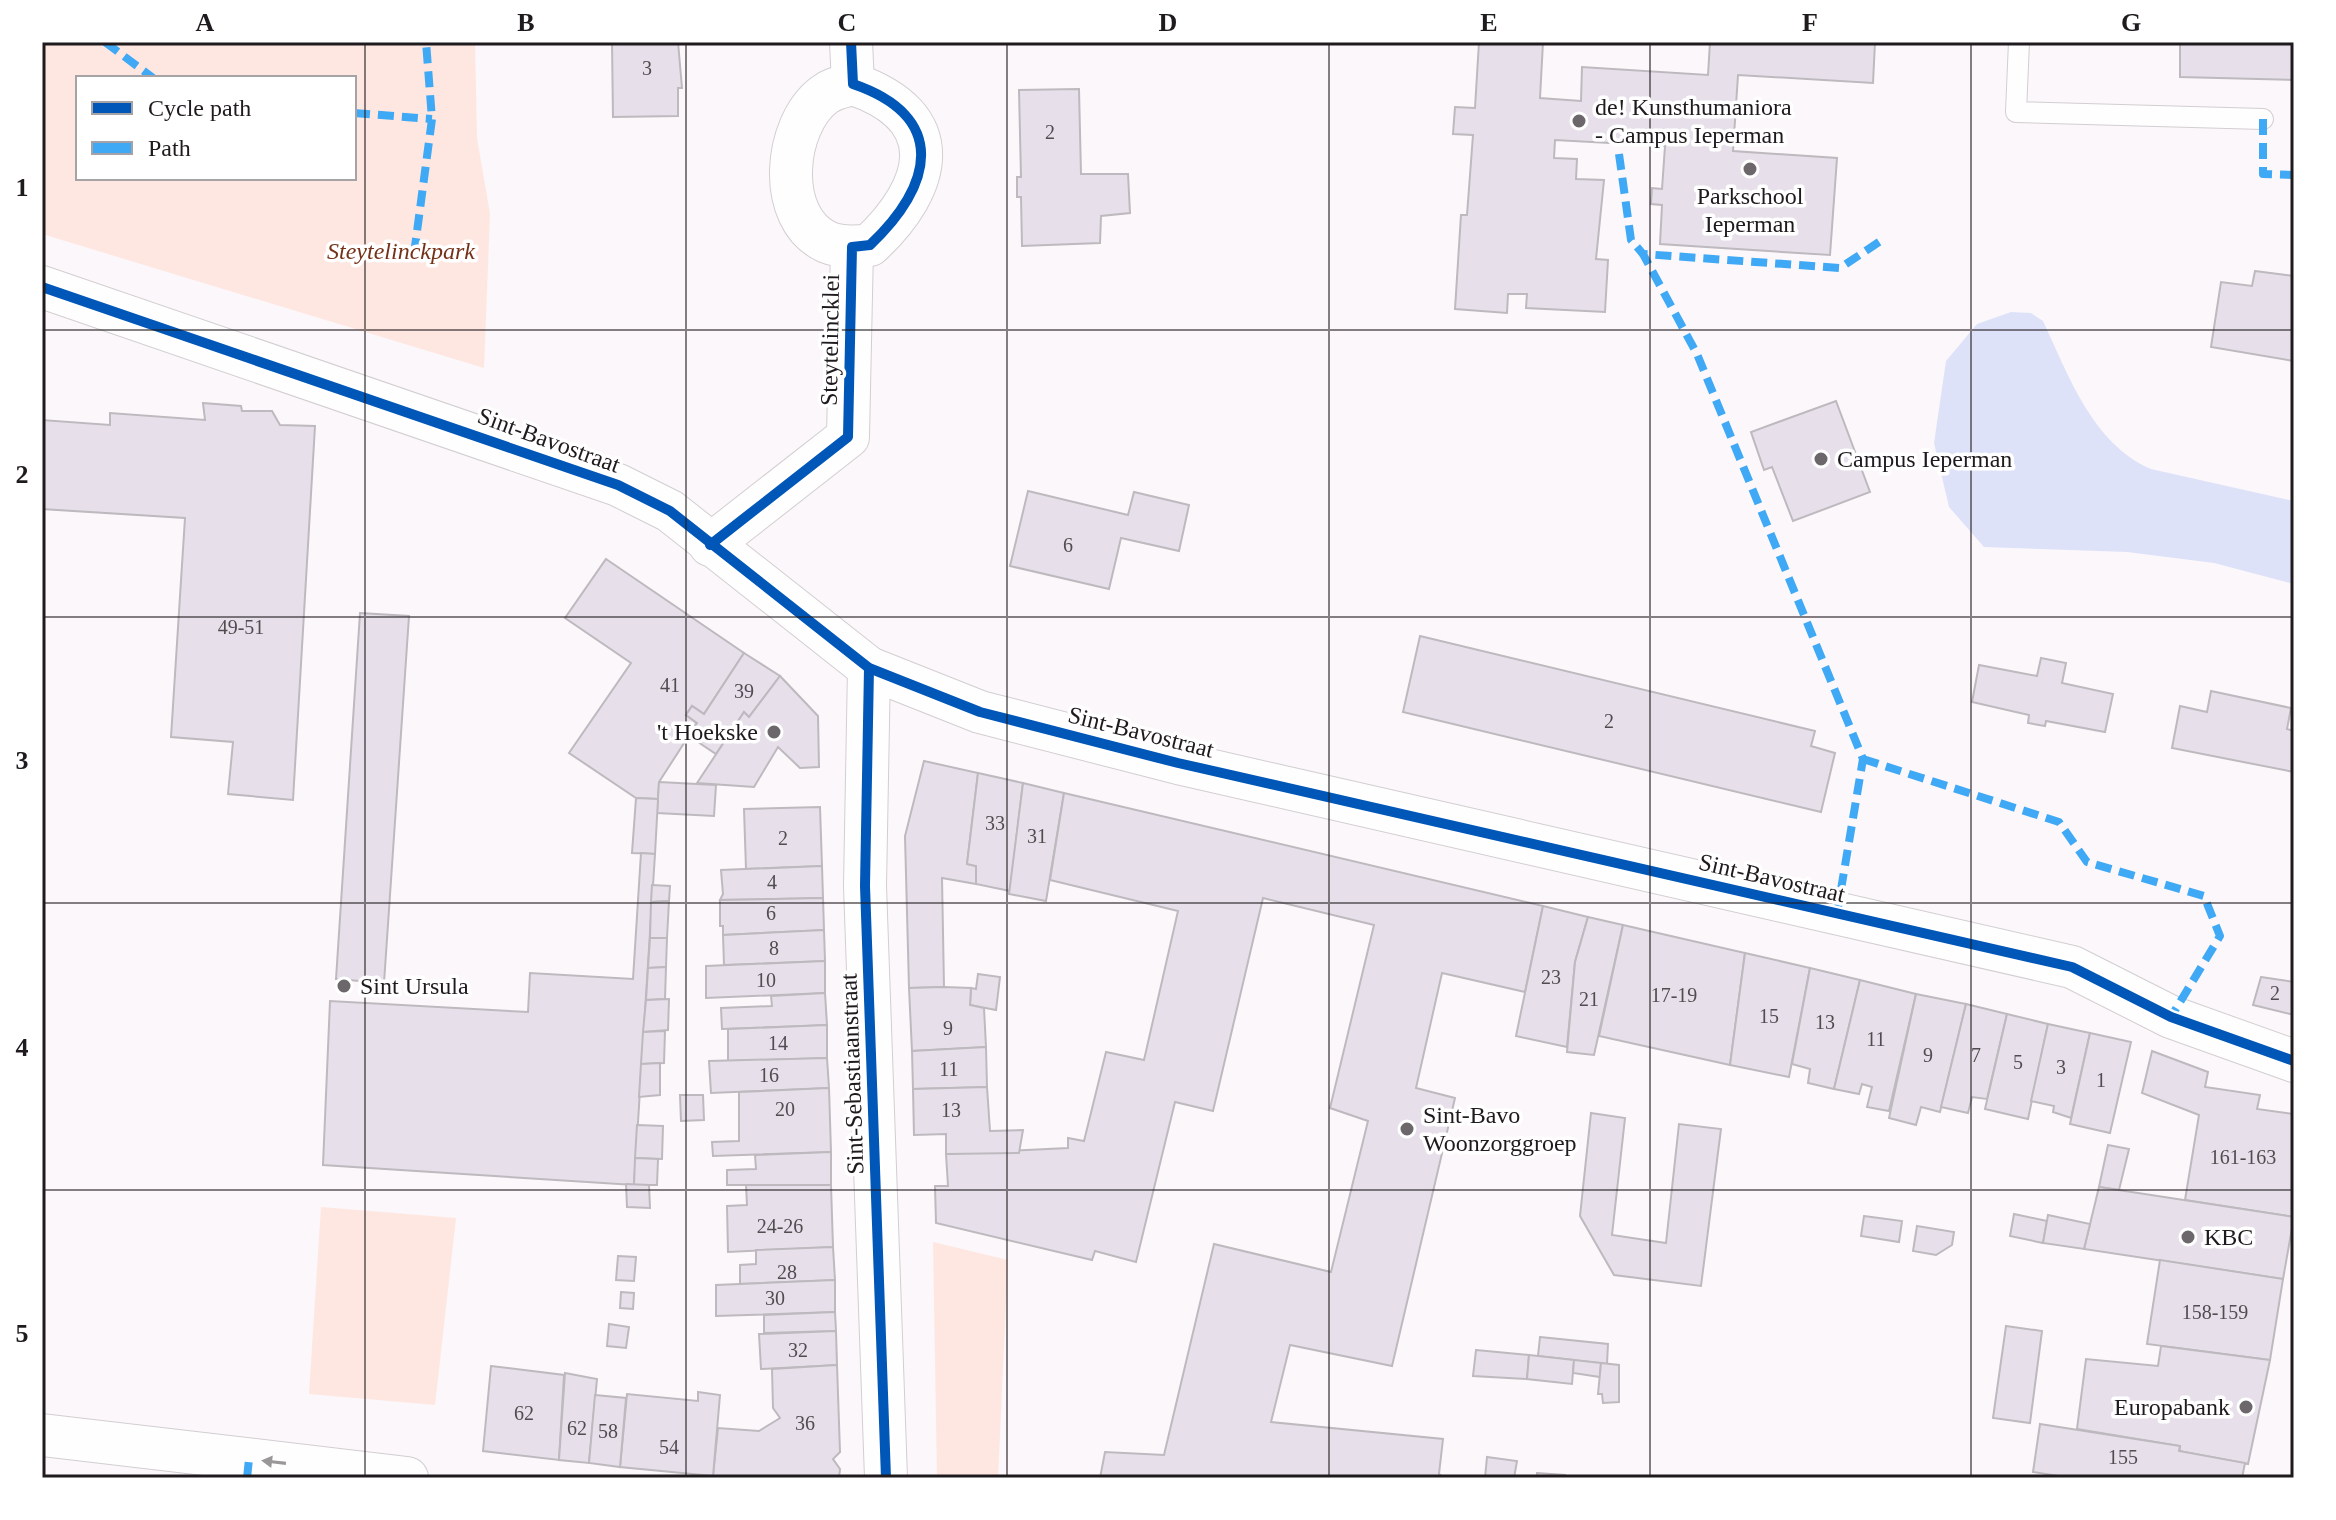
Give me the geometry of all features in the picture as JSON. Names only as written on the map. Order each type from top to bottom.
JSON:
[{"type":"street","points":[[851,42],[853,84]]},
{"type":"street","name":"Steytelincklei","points":[[853,84],[880,93],[906,114],[918,136],[922,156],[919,182],[904,209],[870,245],[852,247],[828,243],[805,221],[797,204],[791,151],[821,97],[835,88],[853,84]]},
{"type":"street","name":"Steytelincklei","points":[[710,545],[848,437],[852,247]]},
{"type":"street","name":"Sint-Bavostraat","points":[[42,287],[618,485],[670,511],[869,668],[980,712],[1178,763],[2072,967],[2171,1017],[2294,1061]]},
{"type":"street","name":"Sint-Sebastiaanstraat","points":[[869,668],[865,886],[886,1478]]},
{"type":"street","points":[[42,1435],[407,1478]]},
{"type":"lane","points":[[2019,42],[2016,112],[2263,119]]},
{"type":"green space","name":"Steytelinckpark","points":[[42,42],[475,42],[477,138],[490,214],[484,368],[42,234]]},
{"type":"green space","points":[[321,1207],[456,1218],[435,1405],[309,1394]]},
{"type":"green space","points":[[933,1242],[1008,1260],[998,1478],[937,1478]]},
{"type":"water","points":[[2011,312],[2031,313],[2043,321],[2085,406],[2113,443],[2130,457],[2151,469],[2294,501],[2294,584],[2214,563],[2127,552],[1984,547],[1949,507],[1934,443],[1946,361],[1977,324]]},
{"type":"building","points":[[612,42],[678,42],[682,88],[678,88],[678,116],[613,117]]},
{"type":"building","name":"Parkschool Ieperman","points":[[1479,42],[1543,42],[1540,98],[1581,101],[1582,67],[1708,75],[1710,42],[1875,42],[1873,83],[1738,75],[1733,151],[1837,158],[1830,255],[1660,244],[1662,205],[1651,204],[1652,188],[1662,189],[1665,146],[1555,140],[1554,158],[1577,159],[1576,179],[1604,180],[1596,259],[1608,260],[1605,312],[1526,308],[1527,294],[1508,294],[1507,313],[1455,309],[1461,215],[1467,215],[1473,135],[1453,134],[1455,107],[1475,108]]},
{"type":"building","points":[[2180,42],[2294,42],[2294,80],[2180,77]]},
{"type":"building","points":[[1079,89],[1081,174],[1128,174],[1130,213],[1101,216],[1100,243],[1022,246],[1021,197],[1017,197],[1017,177],[1021,177],[1019,90]]},
{"type":"building","points":[[2255,271],[2294,276],[2294,361],[2211,347],[2221,282],[2252,286]]},
{"type":"building","points":[[1836,401],[1870,492],[1793,521],[1772,467],[1764,470],[1751,432]]},
{"type":"building","points":[[203,403],[241,406],[242,411],[272,411],[280,425],[315,426],[293,800],[228,794],[233,742],[171,737],[185,518],[42,509],[42,420],[110,425],[110,413],[205,420]]},
{"type":"building","points":[[1028,491],[1128,515],[1134,492],[1189,505],[1179,551],[1121,538],[1109,589],[1010,566]]},
{"type":"building","points":[[606,559],[744,653],[704,714],[692,706],[686,715],[697,723],[659,782],[658,799],[636,798],[569,753],[631,663],[565,618]]},
{"type":"building","points":[[360,613],[409,616],[384,983],[336,979]]},
{"type":"building","points":[[1420,636],[1815,731],[1811,746],[1835,753],[1821,812],[1403,712]]},
{"type":"building","points":[[744,653],[780,676],[749,717],[744,712],[716,754],[689,736],[697,723],[686,715],[692,706],[704,714]]},
{"type":"building","points":[[2041,658],[2066,663],[2062,683],[2113,694],[2105,732],[2046,721],[2045,726],[2028,723],[2029,715],[1972,702],[1979,665],[2037,676]]},
{"type":"building","name":"'t Hoekske","points":[[780,676],[818,716],[819,767],[800,768],[778,747],[754,787],[697,783],[744,712],[749,717]]},
{"type":"building","points":[[2211,691],[2291,708],[2287,729],[2294,731],[2294,772],[2172,748],[2180,706],[2207,712]]},
{"type":"building","points":[[924,761],[978,773],[967,864],[976,866],[976,884],[942,878],[944,987],[909,988],[905,836]]},
{"type":"building","points":[[978,773],[1023,783],[1010,891],[976,884],[976,866],[967,864]]},
{"type":"building","points":[[659,782],[716,785],[714,816],[657,813]]},
{"type":"building","points":[[1023,783],[1064,793],[1046,901],[1009,894]]},
{"type":"building","name":"Sint-Bavo Woonzorggroep","points":[[1064,793],[1543,906],[1525,992],[1442,973],[1416,1088],[1455,1098],[1392,1366],[1290,1345],[1271,1422],[1443,1439],[1439,1474],[1445,1478],[1100,1478],[1105,1452],[1164,1455],[1214,1244],[1331,1272],[1368,1121],[1330,1108],[1374,925],[1263,898],[1213,1111],[1175,1102],[1136,1262],[1095,1251],[1092,1260],[936,1223],[935,1186],[948,1186],[946,1154],[1068,1148],[1068,1138],[1084,1141],[1106,1052],[1144,1060],[1178,911],[1050,880]]},
{"type":"building","points":[[636,798],[658,799],[655,854],[632,853]]},
{"type":"building","points":[[820,807],[822,866],[746,869],[744,809]]},
{"type":"building","points":[[641,853],[655,854],[634,1185],[323,1165],[330,1001],[528,1012],[530,973],[633,979]]},
{"type":"building","points":[[822,866],[823,898],[720,900],[723,894],[721,870]]},
{"type":"building","points":[[652,885],[670,886],[669,901],[651,902]]},
{"type":"building","points":[[823,898],[824,930],[723,935],[723,926],[720,926],[720,900]]},
{"type":"building","points":[[669,901],[667,938],[650,938],[651,902]]},
{"type":"building","points":[[1543,906],[1588,917],[1575,962],[1567,1047],[1516,1036]]},
{"type":"building","points":[[1588,917],[1623,925],[1594,1055],[1567,1052],[1575,962]]},
{"type":"building","points":[[1623,925],[1745,953],[1730,1065],[1599,1036]]},
{"type":"building","points":[[824,930],[825,961],[724,965],[723,935]]},
{"type":"building","points":[[650,938],[667,938],[666,967],[648,968]]},
{"type":"building","points":[[1745,953],[1810,968],[1789,1077],[1730,1065]]},
{"type":"building","points":[[825,961],[825,993],[706,998],[706,966]]},
{"type":"building","points":[[666,967],[665,999],[646,1000],[648,968]]},
{"type":"building","points":[[1810,968],[1860,980],[1834,1089],[1808,1083],[1810,1069],[1792,1064]]},
{"type":"building","points":[[978,974],[1000,977],[996,1010],[970,1005],[971,988],[976,989]]},
{"type":"building","points":[[2261,977],[2294,982],[2294,1015],[2253,1005]]},
{"type":"building","points":[[1860,980],[1916,994],[1889,1111],[1867,1107],[1872,1087],[1862,1084],[1859,1094],[1834,1089]]},
{"type":"building","points":[[909,988],[971,988],[970,1005],[984,1008],[986,1047],[912,1051]]},
{"type":"building","points":[[825,993],[827,1025],[722,1029],[721,1008],[772,1006],[771,996]]},
{"type":"building","points":[[1916,994],[1966,1004],[1940,1112],[1921,1107],[1916,1125],[1889,1118]]},
{"type":"building","points":[[669,999],[668,1030],[643,1032],[646,1000]]},
{"type":"building","points":[[1966,1004],[2007,1014],[1987,1099],[1972,1097],[1968,1113],[1941,1107]]},
{"type":"building","points":[[2007,1014],[2048,1024],[2028,1119],[1985,1109]]},
{"type":"building","points":[[2048,1024],[2090,1033],[2071,1118],[2053,1112],[2054,1106],[2031,1101]]},
{"type":"building","points":[[827,1025],[827,1058],[728,1061],[728,1029]]},
{"type":"building","points":[[665,1031],[664,1063],[641,1064],[643,1032]]},
{"type":"building","points":[[2090,1033],[2131,1042],[2110,1133],[2070,1124]]},
{"type":"building","points":[[986,1047],[987,1087],[913,1089],[912,1051]]},
{"type":"building","points":[[2152,1051],[2208,1072],[2205,1087],[2260,1095],[2257,1109],[2294,1114],[2294,1217],[2185,1200],[2199,1115],[2142,1093]]},
{"type":"building","points":[[827,1058],[829,1088],[711,1093],[709,1061]]},
{"type":"building","points":[[660,1063],[660,1095],[639,1097],[641,1064]]},
{"type":"building","points":[[987,1087],[990,1131],[1023,1130],[1019,1153],[946,1154],[946,1134],[914,1135],[913,1089]]},
{"type":"building","points":[[829,1088],[831,1152],[713,1156],[712,1142],[739,1141],[739,1092]]},
{"type":"building","points":[[680,1095],[703,1095],[704,1120],[681,1121]]},
{"type":"building","points":[[1591,1113],[1625,1118],[1612,1235],[1666,1243],[1679,1124],[1721,1129],[1701,1286],[1614,1275],[1580,1216]]},
{"type":"building","points":[[637,1125],[663,1126],[662,1159],[635,1158]]},
{"type":"building","points":[[2108,1145],[2129,1149],[2119,1190],[2099,1187]]},
{"type":"building","points":[[831,1152],[831,1185],[727,1185],[727,1170],[756,1169],[755,1155]]},
{"type":"building","points":[[635,1158],[658,1159],[657,1185],[634,1185]]},
{"type":"building","points":[[626,1184],[649,1185],[650,1208],[627,1207]]},
{"type":"building","points":[[746,1185],[831,1185],[833,1247],[728,1252],[727,1206],[747,1205]]},
{"type":"building","name":"KBC","points":[[2099,1187],[2294,1217],[2283,1279],[2084,1249]]},
{"type":"building","points":[[2014,1214],[2047,1221],[2043,1243],[2010,1236]]},
{"type":"building","points":[[2048,1215],[2090,1224],[2084,1249],[2043,1243]]},
{"type":"building","points":[[1864,1216],[1902,1221],[1899,1242],[1861,1236]]},
{"type":"building","points":[[1917,1226],[1954,1232],[1952,1245],[1936,1255],[1913,1251]]},
{"type":"building","points":[[833,1247],[835,1280],[740,1284],[740,1265],[756,1264],[756,1250]]},
{"type":"building","points":[[618,1256],[636,1257],[634,1281],[616,1280]]},
{"type":"building","points":[[2160,1260],[2283,1279],[2270,1360],[2147,1344]]},
{"type":"building","points":[[835,1280],[835,1312],[716,1316],[716,1285]]},
{"type":"building","points":[[621,1292],[634,1293],[633,1309],[620,1308]]},
{"type":"building","points":[[835,1312],[836,1331],[764,1333],[764,1315]]},
{"type":"building","points":[[609,1324],[629,1327],[626,1348],[607,1346]]},
{"type":"building","points":[[2006,1326],[2042,1331],[2030,1423],[1993,1418]]},
{"type":"building","points":[[836,1331],[837,1365],[761,1369],[759,1334]]},
{"type":"building","points":[[1540,1337],[1608,1344],[1607,1364],[1538,1356]]},
{"type":"building","points":[[2161,1346],[2270,1360],[2248,1464],[2179,1451],[2180,1446],[2077,1429],[2086,1359],[2158,1366]]},
{"type":"building","points":[[1476,1350],[1529,1355],[1527,1379],[1473,1376]]},
{"type":"building","points":[[1529,1355],[1574,1360],[1572,1384],[1527,1379]]},
{"type":"building","points":[[1574,1360],[1601,1363],[1600,1377],[1573,1373]]},
{"type":"building","points":[[1601,1363],[1619,1365],[1619,1402],[1603,1403],[1602,1394],[1598,1394]]},
{"type":"building","points":[[837,1365],[840,1452],[833,1459],[840,1469],[839,1478],[713,1476],[718,1428],[759,1431],[780,1418],[773,1408],[772,1369]]},
{"type":"building","points":[[491,1366],[564,1375],[559,1460],[483,1451]]},
{"type":"building","points":[[565,1373],[597,1379],[589,1463],[559,1460]]},
{"type":"building","points":[[698,1392],[720,1395],[713,1476],[620,1467],[627,1394],[698,1401]]},
{"type":"building","points":[[595,1395],[626,1398],[620,1467],[589,1463]]},
{"type":"building","points":[[2040,1424],[2180,1446],[2179,1451],[2245,1463],[2242,1478],[2071,1478],[2033,1472]]},
{"type":"building","points":[[1487,1457],[1517,1461],[1514,1478],[1485,1478]]},
{"type":"building","points":[[1537,1473],[1565,1475],[1565,1478],[1537,1478]]},
{"type":"marked path","points":[[105,42],[150,76]]},
{"type":"marked path","points":[[414,254],[432,119],[426,42]]},
{"type":"marked path","points":[[356,113],[432,119]]},
{"type":"marked path","points":[[2263,119],[2263,174],[2294,175]]},
{"type":"marked path","points":[[1619,154],[1631,240],[1643,254]]},
{"type":"marked path","points":[[1837,913],[1863,759],[1697,354],[1643,254],[1840,268],[1885,238]]},
{"type":"marked path","points":[[1863,759],[2059,822],[2087,862],[2204,896],[2220,936],[2171,1017]]},
{"type":"marked path","points":[[247,1478],[249,1459]]},
{"type":"cycle path","points":[[710,545],[848,437],[852,247],[870,245],[891,222],[907,200],[918,177],[921,155],[917,134],[905,115],[884,98],[853,84],[851,42]]},
{"type":"cycle path","points":[[42,287],[618,485],[670,511],[869,668],[980,712],[1178,763],[2072,967],[2171,1017],[2294,1061]]},
{"type":"cycle path","points":[[869,668],[865,886],[886,1478]]},
{"type":"place","name":"de! Kunsthumaniora - Campus Ieperman","points":[[1579,121]]},
{"type":"place","name":"Parkschool Ieperman","points":[[1750,169]]},
{"type":"place","name":"Campus Ieperman","points":[[1821,459]]},
{"type":"place","name":"'t Hoekske","points":[[774,732]]},
{"type":"place","name":"Sint Ursula","points":[[344,986]]},
{"type":"place","name":"Sint-Bavo Woonzorggroep","points":[[1407,1129]]},
{"type":"place","name":"KBC","points":[[2188,1237]]},
{"type":"place","name":"Europabank","points":[[2246,1407]]}]
